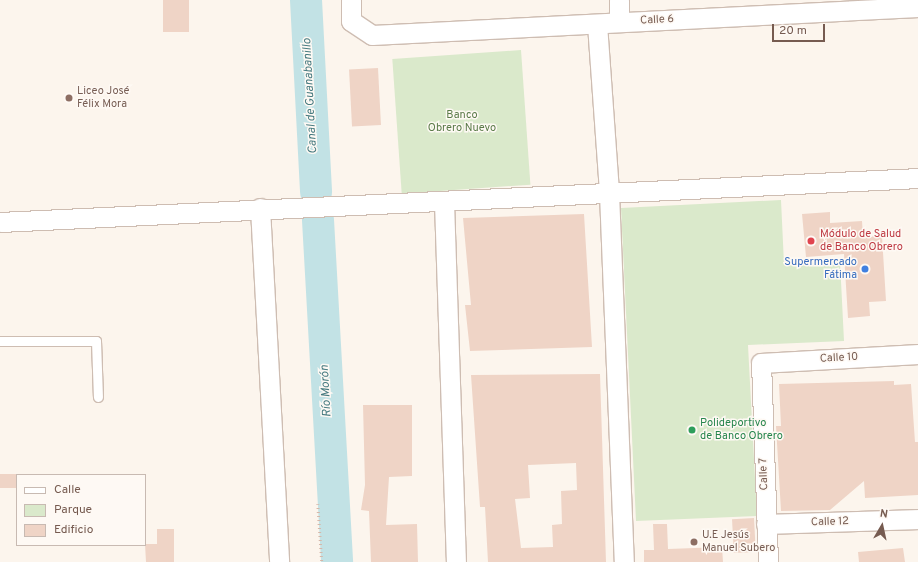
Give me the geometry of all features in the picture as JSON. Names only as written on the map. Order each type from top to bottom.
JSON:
[{"type":"street","name":"Calle 6","points":[[351,0],[351,21],[372,35],[918,7]]},
{"type":"street","points":[[619,0],[619,22]]},
{"type":"street","points":[[597,24],[608,193],[624,562]]},
{"type":"street","points":[[0,222],[260,208],[444,202],[918,178]]},
{"type":"street","points":[[444,202],[456,562]]},
{"type":"street","points":[[260,208],[279,562]]},
{"type":"street","name":"Calle 10","points":[[760,363],[918,354]]},
{"type":"street","name":"Calle 7","points":[[760,363],[768,562]]},
{"type":"street","name":"Calle 12","points":[[766,524],[918,519]]},
{"type":"lane","points":[[0,341],[96,341],[98,396]]},
{"type":"path","points":[[318,504],[322,562]]},
{"type":"green space","name":"Banco Obrero Nuevo","points":[[521,50],[530,185],[402,194],[392,59]]},
{"type":"green space","name":"Polideportivo de Banco Obrero","points":[[781,200],[784,264],[840,261],[844,341],[748,345],[757,516],[636,521],[621,208]]},
{"type":"building","points":[[163,0],[189,0],[189,32],[163,32]]},
{"type":"building","points":[[378,68],[381,125],[352,126],[349,70]]},
{"type":"building","name":"Supermercado Fátima","points":[[830,212],[830,223],[862,221],[863,237],[882,236],[886,301],[869,302],[870,316],[848,318],[844,254],[806,257],[802,214]]},
{"type":"building","points":[[584,214],[592,347],[470,351],[465,305],[471,305],[463,218]]},
{"type":"building","points":[[600,374],[606,562],[488,562],[485,507],[480,507],[471,375]],"holes":[[[576,463],[577,490],[561,491],[562,524],[552,525],[553,547],[521,548],[515,499],[530,498],[528,465]]]},
{"type":"building","points":[[894,381],[894,385],[911,384],[915,442],[918,442],[918,495],[865,498],[864,481],[830,510],[781,511],[776,426],[781,426],[779,384]]},
{"type":"building","points":[[363,405],[412,405],[412,476],[389,477],[386,525],[417,524],[418,562],[371,562],[369,511],[361,510],[365,485]]},
{"type":"building","points":[[0,474],[16,474],[16,488],[0,488]]},
{"type":"building","points":[[754,518],[756,552],[734,553],[732,519]]},
{"type":"building","points":[[653,524],[667,524],[668,549],[722,547],[723,562],[644,562],[644,550],[654,550]]},
{"type":"building","points":[[157,529],[174,529],[174,562],[146,562],[146,544],[157,544]]},
{"type":"building","points":[[903,548],[905,562],[859,562],[858,552]]},
{"type":"waterway","name":"Canal de Guanabanillo","points":[[306,0],[316,192]]},
{"type":"waterway","name":"Río Morón","points":[[318,220],[337,562]]},
{"type":"place","name":"Liceo José Félix Mora","points":[[69,98]]},
{"type":"place","name":"Módulo de Salud de Banco Obrero","points":[[811,241]]},
{"type":"place","name":"Supermercado Fátima","points":[[865,269]]},
{"type":"place","name":"Polideportivo de Banco Obrero","points":[[692,430]]},
{"type":"place","name":"U.E Jesús Manuel Subero","points":[[694,542]]}]
